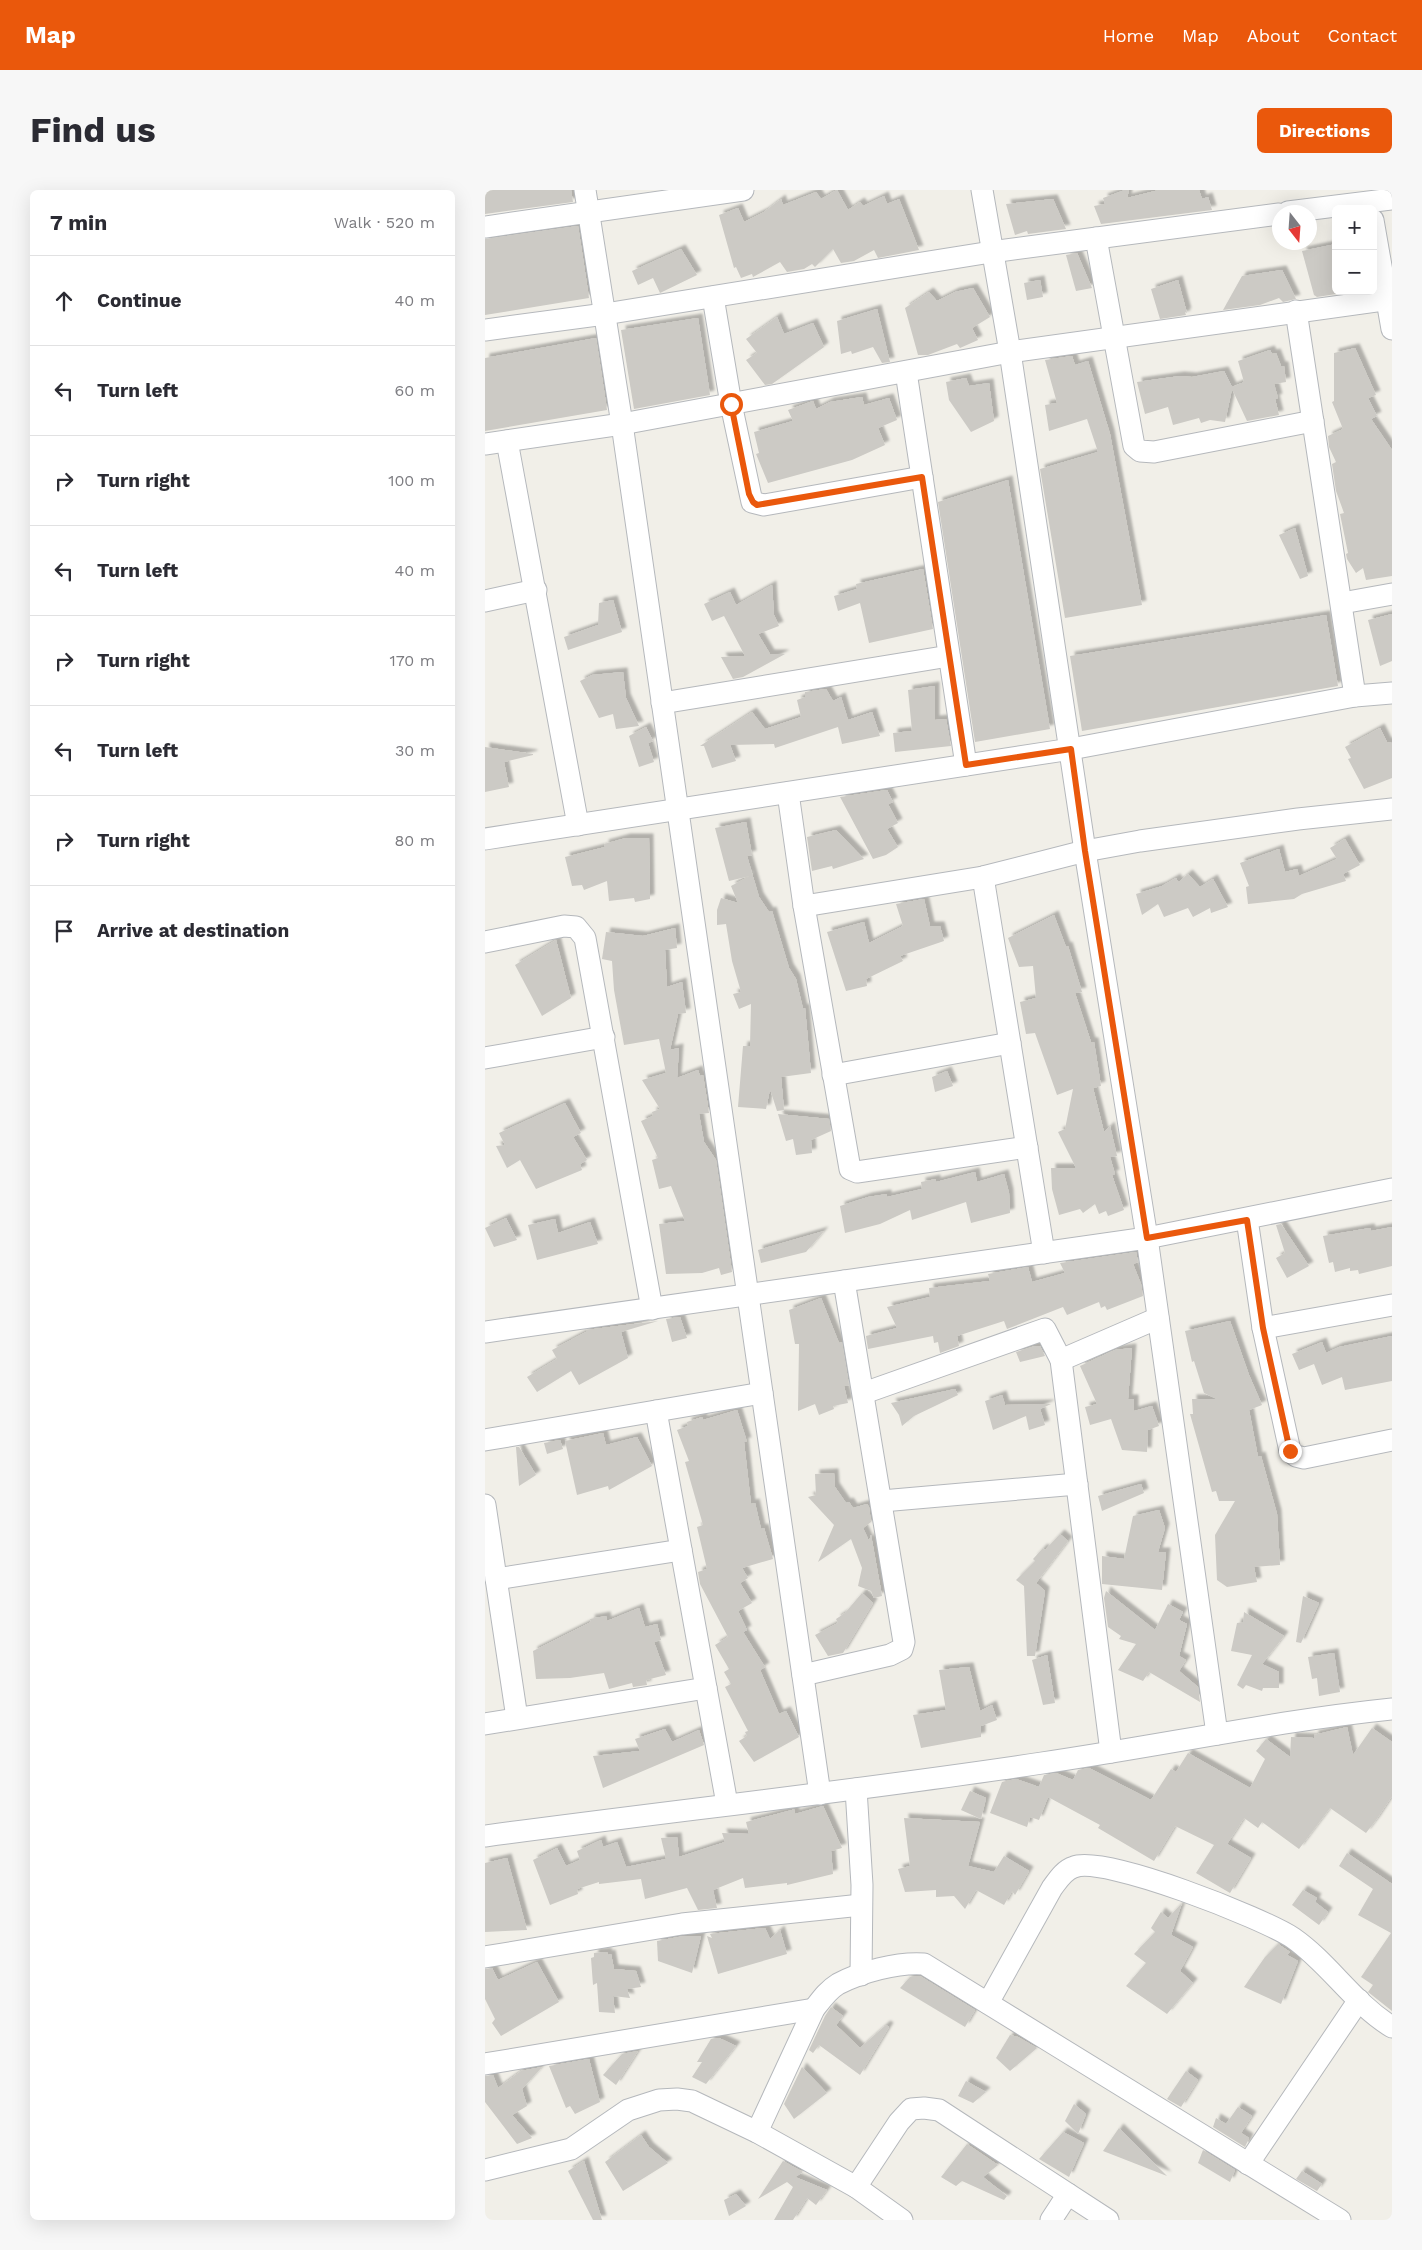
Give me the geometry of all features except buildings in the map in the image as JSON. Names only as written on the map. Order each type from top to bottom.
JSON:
[{"type":"street","points":[[585,190],[622,424],[820,1794]]},
{"type":"street","points":[[485,227],[743,190]]},
{"type":"street","points":[[983,190],[991,252],[1010,352],[1085,851],[1147,1238],[1217,1734]]},
{"type":"street","points":[[1371,205],[1392,198]]},
{"type":"street","points":[[1317,210],[1332,208]]},
{"type":"street","points":[[485,330],[605,314],[991,252],[1272,215]]},
{"type":"street","points":[[1377,236],[1389,299],[1392,329]]},
{"type":"street","points":[[1096,238],[1131,438],[1134,446],[1140,451],[1154,452],[1313,421]]},
{"type":"street","points":[[713,297],[731,404],[749,494],[753,502],[757,505],[922,477]]},
{"type":"street","points":[[485,444],[622,424],[1010,352],[1389,299]]},
{"type":"street","points":[[1296,311],[1355,696]]},
{"type":"street","points":[[906,372],[966,765]]},
{"type":"street","points":[[507,440],[578,825]]},
{"type":"street","points":[[485,601],[536,590]]},
{"type":"street","points":[[1342,603],[1392,594]]},
{"type":"street","points":[[662,703],[949,656]]},
{"type":"street","points":[[485,839],[1071,749],[1355,696],[1392,692]]},
{"type":"street","points":[[788,793],[804,906],[850,1169],[853,1172],[1027,1147]]},
{"type":"street","points":[[804,906],[983,877],[1085,851],[1298,819],[1392,809]]},
{"type":"street","points":[[983,877],[1044,1253]]},
{"type":"street","points":[[485,942],[564,926],[576,927],[585,938],[652,1310]]},
{"type":"street","points":[[485,1058],[603,1038]]},
{"type":"street","points":[[833,1075],[1010,1043]]},
{"type":"street","points":[[485,1332],[652,1310],[1147,1238],[1247,1220],[1392,1189]]},
{"type":"street","points":[[1247,1220],[1263,1328],[1290,1451],[1296,1456],[1304,1458],[1392,1440]]},
{"type":"street","points":[[803,1675],[891,1655],[902,1649],[904,1635],[844,1281]]},
{"type":"street","points":[[1263,1328],[1392,1305]]},
{"type":"street","points":[[1061,1360],[1158,1318]]},
{"type":"street","points":[[864,1393],[1045,1330],[1061,1360],[1111,1752]]},
{"type":"street","points":[[485,1440],[762,1394]]},
{"type":"street","points":[[656,1411],[727,1804]]},
{"type":"street","points":[[882,1501],[1077,1484]]},
{"type":"street","points":[[485,1505],[517,1718]]},
{"type":"street","points":[[496,1579],[681,1550]]},
{"type":"street","points":[[485,1724],[706,1688]]},
{"type":"street","points":[[485,1836],[727,1804],[820,1794],[1111,1752],[1333,1715],[1392,1709]]},
{"type":"street","points":[[857,1788],[861,1975]]},
{"type":"street","points":[[989,2003],[1052,1888],[1065,1872],[1074,1866],[1089,1865],[1114,1870],[1203,1896],[1262,1921],[1293,1938],[1376,2017],[1392,2027]]},
{"type":"street","points":[[485,1957],[682,1924],[861,1905]]},
{"type":"street","points":[[757,2132],[814,2009],[826,1993],[838,1984],[861,1975],[904,1964],[924,1964],[1340,2220]]},
{"type":"street","points":[[1248,2164],[1359,2000]]},
{"type":"street","points":[[485,2064],[814,2009]]},
{"type":"street","points":[[485,2170],[571,2149],[628,2110],[659,2100],[677,2099],[692,2101],[757,2132],[856,2187],[902,2220]]},
{"type":"street","points":[[856,2187],[899,2122],[911,2109],[925,2108],[939,2110],[1108,2220]]},
{"type":"street","points":[[1051,2220],[1068,2194]]},
{"type":"route","points":[[731,404],[749,494],[757,505],[922,477],[966,765],[1071,749],[1085,851],[1147,1238],[1247,1220],[1263,1328],[1290,1451]]}]
